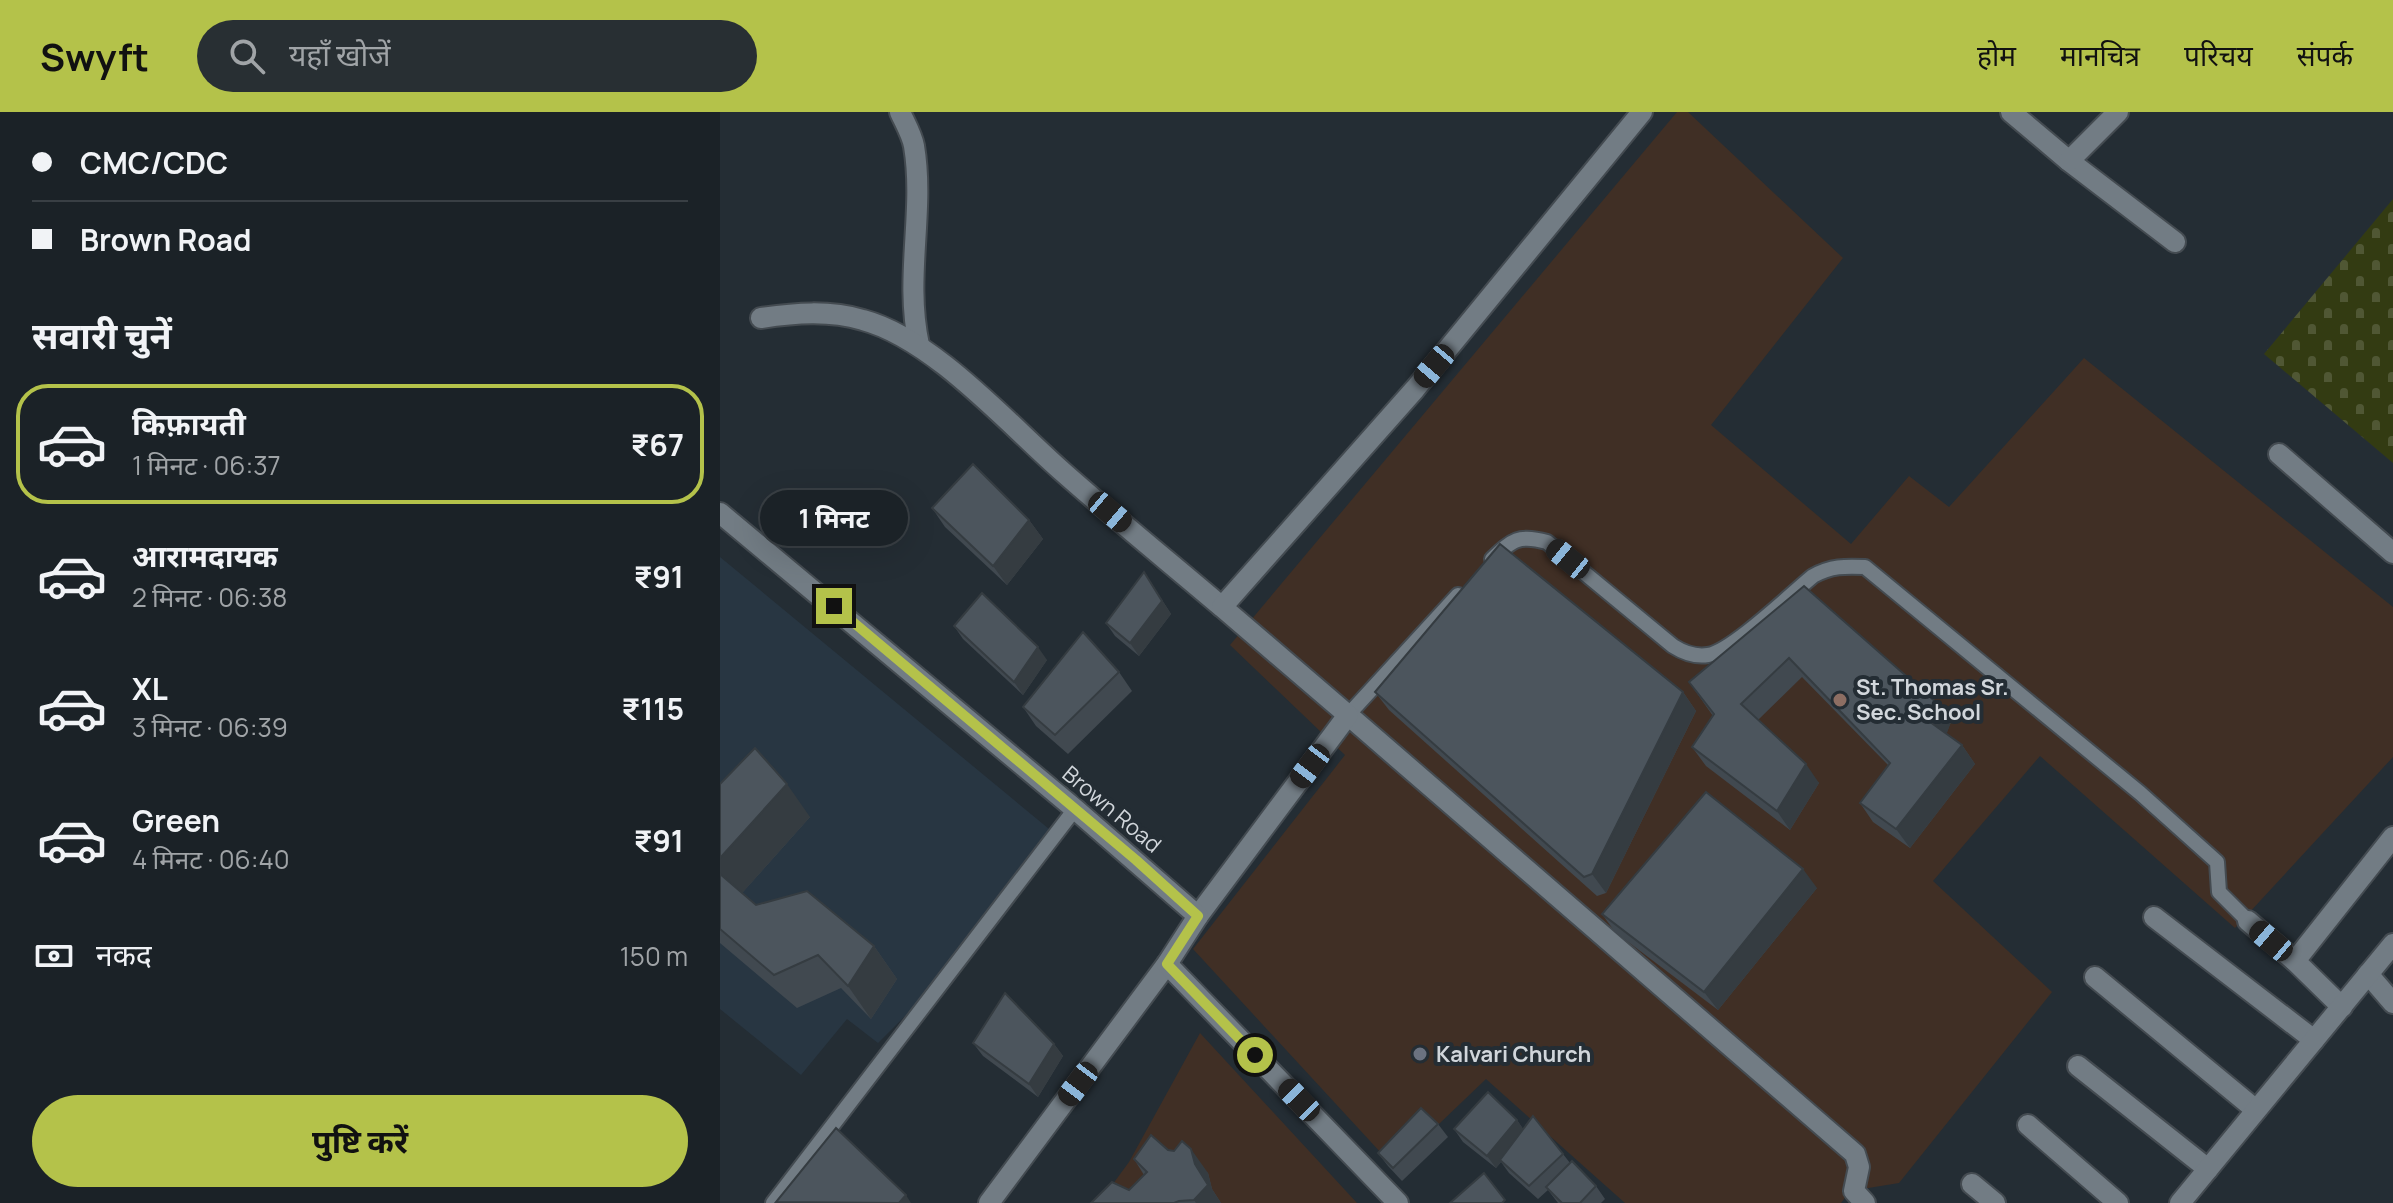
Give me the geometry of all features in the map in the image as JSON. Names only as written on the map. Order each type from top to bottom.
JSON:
[{"type":"street","points":[[900,112],[914,144],[916,169],[911,291],[919,345]]},
{"type":"street","points":[[1222,607],[1415,389],[1642,112]]},
{"type":"street","points":[[2011,112],[2175,242]]},
{"type":"street","points":[[2069,161],[2118,112]]},
{"type":"street","points":[[761,318],[804,311],[864,320],[919,345],[942,363],[1066,475],[1855,1154],[1859,1167],[1853,1189],[1862,1202]]},
{"type":"street","points":[[2279,454],[2393,553]]},
{"type":"street","name":"Brown Road","points":[[720,513],[1075,809],[1198,916]]},
{"type":"street","points":[[989,1203],[1348,715]]},
{"type":"street","points":[[2295,961],[2393,837]]},
{"type":"street","points":[[2154,917],[2314,1040]]},
{"type":"street","points":[[2248,921],[2342,1007]]},
{"type":"street","points":[[2180,1203],[2393,944]]},
{"type":"street","points":[[1167,964],[1398,1203]]},
{"type":"street","points":[[2368,974],[2393,1003]]},
{"type":"street","points":[[2095,977],[2256,1110]]},
{"type":"street","points":[[2078,1066],[2208,1169]]},
{"type":"street","points":[[2028,1125],[2118,1203]]},
{"type":"street","points":[[1972,1184],[1995,1203]]},
{"type":"lane","points":[[1486,564],[1517,538],[1531,537],[1547,542],[1673,646],[1685,653],[1700,655],[1724,649],[1813,576],[1840,566],[1865,567],[2140,793],[2217,862],[2219,892],[2248,921]]},
{"type":"lane","points":[[1348,715],[1465,587]]},
{"type":"lane","points":[[773,1203],[1075,809]]},
{"type":"shaded area","name":"St. Thomas Sr. Sec. School","points":[[1677,112],[1688,112],[1843,258],[1711,425],[1851,544],[1909,476],[1949,507],[2084,358],[2393,607],[2393,757],[2235,928],[2040,756],[1933,881],[2052,992],[1899,1183],[1850,1191],[1841,1203],[1625,1203],[1486,1079],[1394,1167],[1193,949],[1345,755],[1230,645]]},
{"type":"shaded area","points":[[720,557],[1060,838],[956,965],[878,1043],[847,1019],[801,1075],[720,1009]]},
{"type":"shaded area","points":[[1200,1033],[1357,1203],[1099,1203],[1129,1162]]},
{"type":"green space","points":[[2393,199],[2393,463],[2264,354]]},
{"type":"building","points":[[973,464],[1029,520],[993,566],[932,508]]},
{"type":"building","points":[[1500,544],[1683,692],[1592,874],[1584,877],[1375,692]]},
{"type":"building","points":[[1144,572],[1162,601],[1130,643],[1106,623]]},
{"type":"building","points":[[1804,586],[1938,704],[1930,722],[1962,745],[1896,829],[1860,803],[1890,763],[1789,658],[1741,704],[1806,764],[1777,811],[1692,747],[1714,714],[1689,682]]},
{"type":"building","points":[[982,593],[1038,647],[1014,682],[954,626]]},
{"type":"building","points":[[1083,632],[1119,672],[1055,735],[1023,707]]},
{"type":"building","points":[[755,748],[787,784],[720,858],[720,784]]},
{"type":"building","points":[[1706,792],[1803,869],[1704,992],[1602,914]]},
{"type":"building","points":[[720,874],[756,905],[807,891],[874,946],[848,986],[818,955],[774,975],[720,929]]},
{"type":"building","points":[[1005,993],[1054,1044],[1029,1084],[973,1043]]},
{"type":"building","points":[[1488,1092],[1517,1120],[1487,1156],[1454,1129]]},
{"type":"building","points":[[1421,1108],[1438,1124],[1393,1168],[1378,1153]]},
{"type":"building","points":[[1533,1116],[1563,1154],[1529,1186],[1500,1160]]},
{"type":"building","points":[[836,1128],[906,1195],[899,1203],[776,1202]]},
{"type":"building","points":[[1151,1135],[1168,1150],[1174,1151],[1182,1141],[1191,1149],[1195,1164],[1208,1185],[1194,1200],[1174,1203],[1091,1203],[1112,1182],[1129,1190],[1147,1172],[1134,1159]]},
{"type":"building","points":[[1572,1161],[1596,1186],[1580,1203],[1562,1203],[1546,1187]]},
{"type":"building","points":[[1484,1173],[1505,1200],[1502,1203],[1450,1203]]},
{"type":"place","name":"St. Thomas Sr. Sec. School","points":[[1840,700]]},
{"type":"place","name":"Kalvari Church","points":[[1420,1054]]},
{"type":"route","points":[[834,606],[1136,860],[1198,916],[1167,964],[1255,1055]]}]
